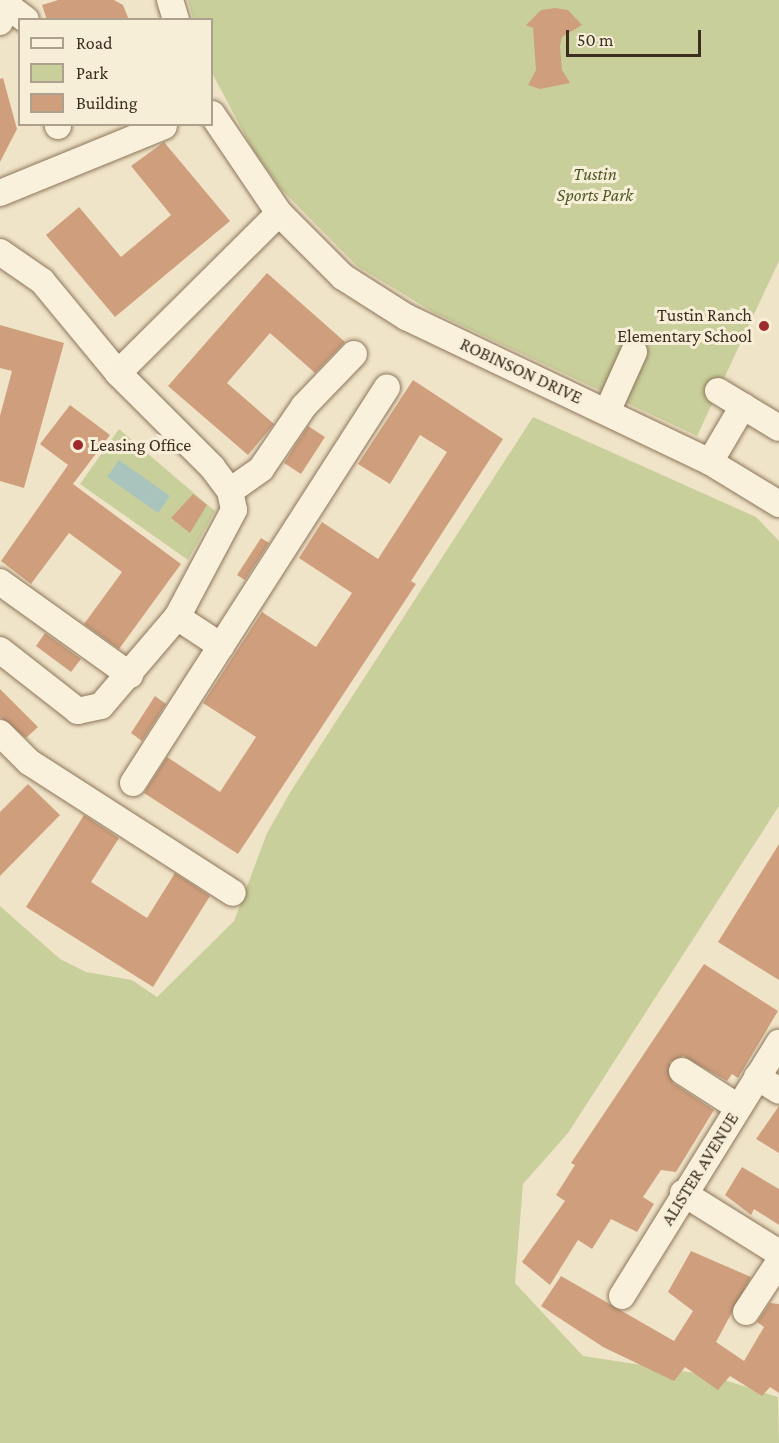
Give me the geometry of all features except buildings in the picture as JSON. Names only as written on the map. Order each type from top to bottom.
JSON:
[{"type":"street","points":[[171,0],[176,18]]},
{"type":"street","name":"ROBINSON DRIVE","points":[[213,115],[279,213],[343,277],[406,317],[710,462],[779,504]]},
{"type":"street","points":[[0,193],[164,126]]},
{"type":"street","points":[[118,373],[279,213]]},
{"type":"street","points":[[0,252],[42,281],[118,373],[230,491],[234,510],[177,617],[130,675],[101,706],[78,711],[0,650]]},
{"type":"street","points":[[607,412],[634,352]]},
{"type":"street","points":[[230,491],[261,469],[304,406],[354,354]]},
{"type":"street","points":[[133,783],[387,387]]},
{"type":"street","points":[[718,391],[779,428]]},
{"type":"street","points":[[710,462],[743,405]]},
{"type":"street","points":[[0,582],[130,675]]},
{"type":"street","points":[[177,617],[221,646]]},
{"type":"street","points":[[0,733],[29,762],[233,893]]},
{"type":"street","name":"ALISTER AVENUE","points":[[622,1296],[683,1193],[779,1043]]},
{"type":"street","points":[[682,1071],[738,1107]]},
{"type":"street","points":[[757,1077],[779,1091]]},
{"type":"street","points":[[683,1193],[779,1253]]},
{"type":"street","points":[[746,1312],[779,1263]]},
{"type":"green space","name":"Tustin Sports Park","points":[[188,0],[779,0],[779,261],[697,436],[433,312],[357,266],[281,189],[252,148],[213,75],[213,18],[193,18]]},
{"type":"green space","points":[[533,417],[756,517],[779,541],[779,806],[568,1133],[523,1184],[515,1283],[583,1356],[708,1375],[778,1397],[779,1443],[0,1443],[0,906],[60,959],[86,972],[132,980],[157,997],[234,921],[267,833],[291,791]]},
{"type":"green space","points":[[119,429],[215,511],[188,560],[80,484]]},
{"type":"water","points":[[119,460],[170,496],[158,513],[107,477]]},
{"type":"place","name":"Tustin Ranch Elementary School","points":[[764,326]]},
{"type":"place","name":"Leasing Office","points":[[78,445]]}]
